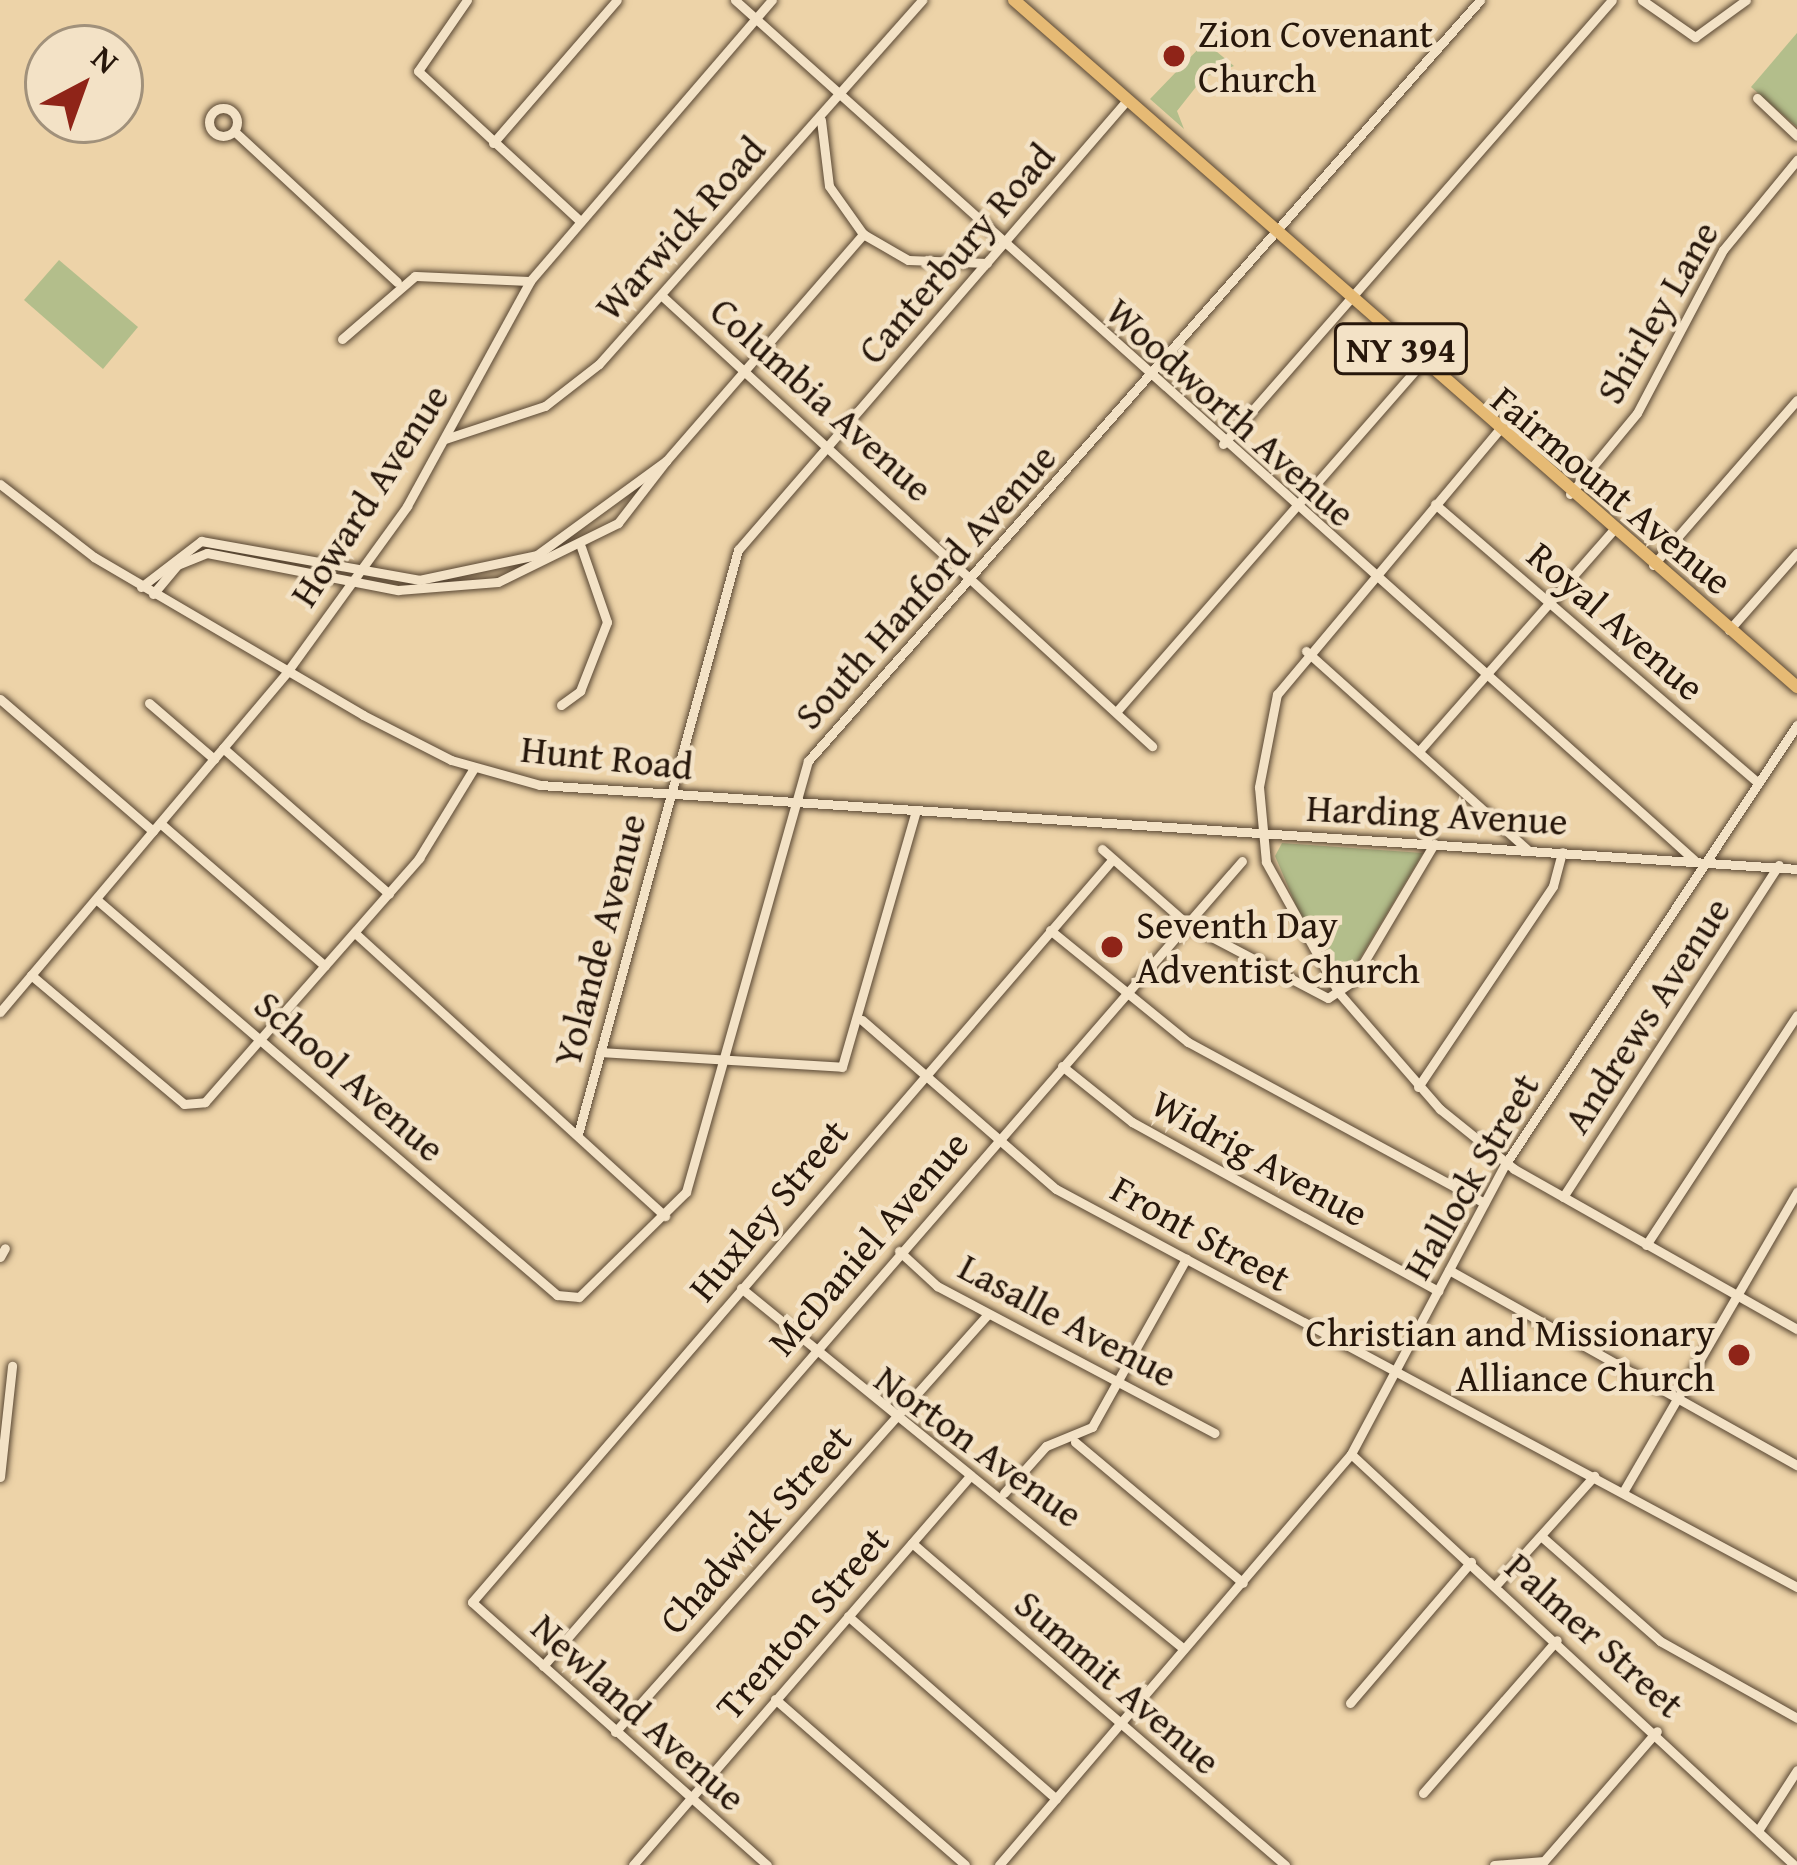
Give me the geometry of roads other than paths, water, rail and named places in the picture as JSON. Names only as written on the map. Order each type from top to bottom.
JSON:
[{"type":"main road","name":"Fairmount Avenue","points":[[1014,0],[1419,366],[1797,687]]},
{"type":"street","points":[[467,0],[417,66],[493,143],[580,220]]},
{"type":"street","points":[[493,143],[617,0]]},
{"type":"street","name":"Woodworth Avenue","points":[[735,0],[1294,510],[1694,860]]},
{"type":"street","name":"Howard Avenue","points":[[0,1012],[287,672],[362,574],[444,439],[530,281],[772,0]]},
{"type":"street","name":"Warwick Road","points":[[444,439],[572,388],[661,295],[922,0]]},
{"type":"street","name":"South Hanford Avenue","points":[[565,1299],[665,1216],[691,1177],[792,804],[808,761],[976,578],[1480,0]]},
{"type":"street","points":[[1223,444],[1612,0]]},
{"type":"street","points":[[1642,0],[1703,37],[1746,0]]},
{"type":"street","points":[[1757,98],[1797,136]]},
{"type":"street","name":"Canterbury Road","points":[[830,444],[1128,99]]},
{"type":"street","points":[[821,115],[830,186],[863,234],[908,260],[986,263]]},
{"type":"street","points":[[235,131],[398,282]]},
{"type":"street","name":"Shirley Lane","points":[[1570,494],[1637,413],[1723,250],[1797,160]]},
{"type":"street","points":[[141,587],[201,541],[362,574],[441,579],[514,564],[599,519],[666,461],[863,234]]},
{"type":"street","points":[[342,339],[398,282],[450,273],[530,281]]},
{"type":"street","name":"Columbia Avenue","points":[[661,295],[976,578],[1152,746]]},
{"type":"street","points":[[1117,711],[1419,366]]},
{"type":"street","points":[[1653,565],[1797,400]]},
{"type":"street","points":[[1498,431],[1306,651],[1265,733],[1259,834],[1281,899],[1339,993],[1418,1087],[1506,1163],[1797,1329]]},
{"type":"street","name":"Yolande Avenue","points":[[578,1134],[738,550],[830,444]]},
{"type":"street","points":[[153,594],[177,565],[207,554],[352,586],[475,587],[581,547],[638,506],[666,461]]},
{"type":"street","name":"Hunt Road","points":[[0,484],[141,587],[287,672],[474,768],[670,796],[1073,822]]},
{"type":"street","name":"Royal Avenue","points":[[1435,504],[1758,783]]},
{"type":"street","points":[[1420,750],[1613,530]]},
{"type":"street","points":[[560,705],[580,691],[607,622],[581,547]]},
{"type":"street","points":[[1730,630],[1797,553]]},
{"type":"street","points":[[1306,651],[1528,850]]},
{"type":"street","points":[[0,699],[325,966]]},
{"type":"street","points":[[149,703],[214,759]]},
{"type":"street","name":"Hallock Street","points":[[999,1865],[1351,1454],[1506,1163],[1797,725]]},
{"type":"street","points":[[224,748],[389,894]]},
{"type":"street","points":[[32,975],[191,1106],[261,1038],[389,894],[464,799],[474,768]]},
{"type":"street","points":[[600,1052],[833,1071],[862,1020],[916,811]]},
{"type":"street","name":"Harding Avenue","points":[[1073,822],[1797,869]]},
{"type":"street","points":[[1339,993],[1434,844]]},
{"type":"street","points":[[1102,849],[1186,924],[1316,996],[1339,993]]},
{"type":"street","points":[[1418,1087],[1553,886],[1562,852]]},
{"type":"street","name":"Huxley Street","points":[[472,1603],[923,1074],[1113,859]]},
{"type":"street","name":"McDaniel Avenue","points":[[543,1666],[1242,861]]},
{"type":"street","name":"Andrews Avenue","points":[[1563,1197],[1779,865]]},
{"type":"street","name":"School Avenue","points":[[96,899],[565,1299]]},
{"type":"street","points":[[1050,930],[1122,998],[1484,1203]]},
{"type":"street","points":[[355,933],[665,1216]]},
{"type":"street","points":[[1646,1244],[1797,1016]]},
{"type":"street","name":"Front Street","points":[[862,1020],[1056,1189],[1797,1587]]},
{"type":"street","name":"Widrig Avenue","points":[[1061,1066],[1120,1115],[1438,1291]]},
{"type":"street","points":[[1623,1492],[1732,1292],[1797,1192]]},
{"type":"street","name":"Lasalle Avenue","points":[[899,1251],[988,1314],[1216,1432]]},
{"type":"street","points":[[1075,1442],[1120,1386],[1186,1259]]},
{"type":"street","points":[[1449,1270],[1797,1465]]},
{"type":"street","name":"Norton Avenue","points":[[741,1288],[810,1354],[893,1422],[970,1476],[1004,1493],[1184,1649]]},
{"type":"street","name":"Chadwick Street","points":[[615,1732],[988,1314]]},
{"type":"street","points":[[0,1477],[12,1366]]},
{"type":"street","points":[[1004,1493],[1050,1443],[1075,1442],[1243,1583]]},
{"type":"street","name":"Palmer Street","points":[[1351,1454],[1657,1731],[1794,1865]]},
{"type":"street","name":"Trenton Street","points":[[633,1865],[970,1476]]},
{"type":"street","points":[[1496,1586],[1594,1476]]},
{"type":"street","points":[[1541,1536],[1660,1641],[1797,1718]]},
{"type":"street","name":"Summit Avenue","points":[[912,1543],[1285,1865]]},
{"type":"street","points":[[1350,1703],[1471,1562]]},
{"type":"street","name":"Newland Avenue","points":[[472,1603],[766,1865]]},
{"type":"street","points":[[848,1616],[1056,1799]]},
{"type":"street","points":[[1423,1793],[1557,1640]]},
{"type":"street","points":[[776,1699],[965,1865]]},
{"type":"street","points":[[1494,1865],[1548,1863],[1657,1731]]},
{"type":"street","points":[[1759,1828],[1797,1770]]},
{"type":"place","name":"Zion Covenant Church","points":[[1174,56]]},
{"type":"place","name":"Seventh Day Adventist Church","points":[[1112,947]]},
{"type":"place","name":"Christian and Missionary Alliance Church","points":[[1739,1355]]}]
